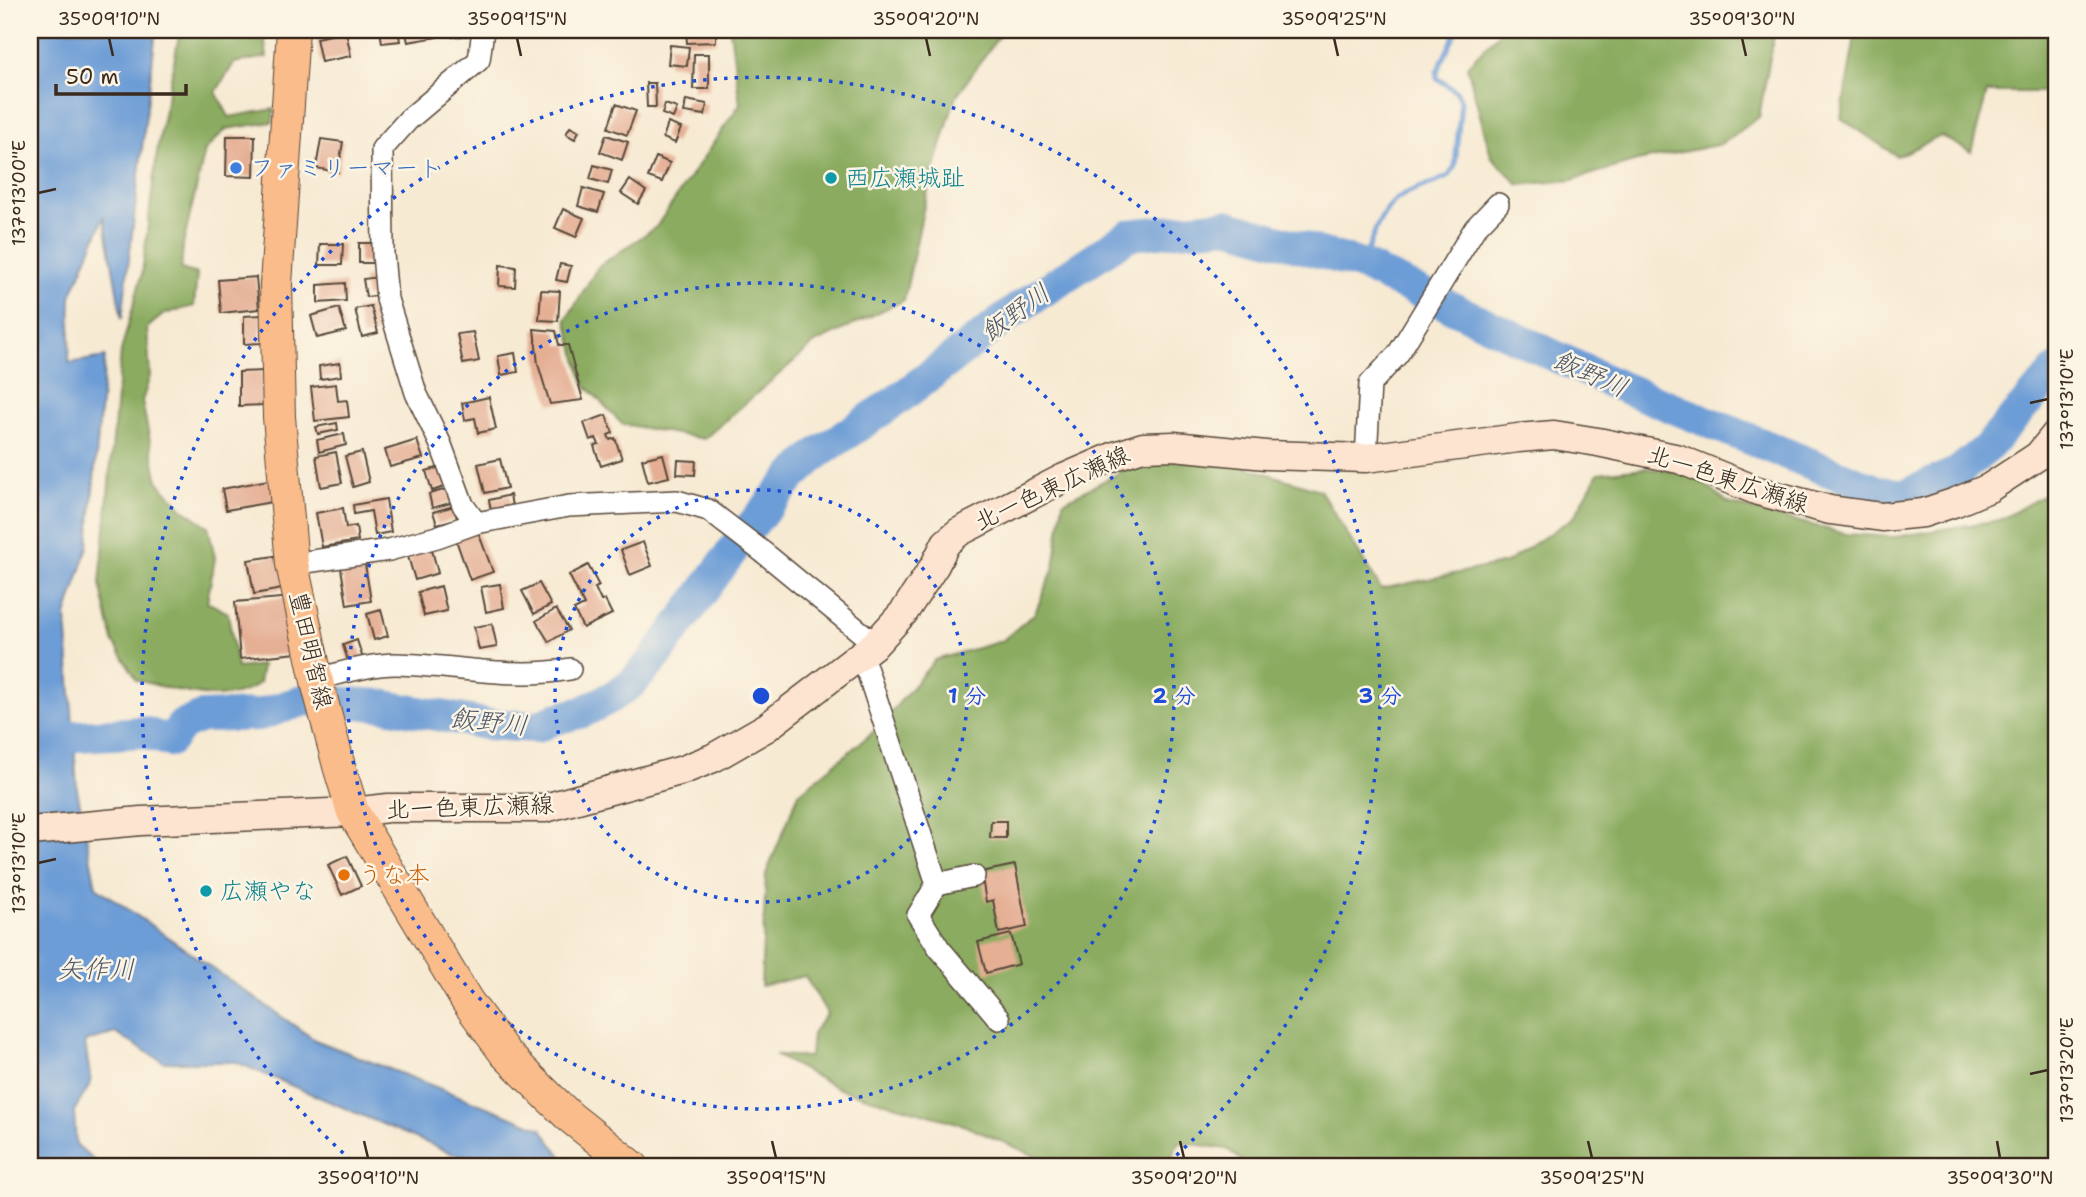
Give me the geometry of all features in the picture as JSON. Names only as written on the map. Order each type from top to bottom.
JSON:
[{"type":"main road","name":"豊田明智線","points":[[293,30],[276,284],[279,417],[292,564],[317,683],[339,766],[353,812],[467,1001],[505,1052],[570,1117],[633,1167]]},
{"type":"main road","name":"北一色東広瀬線","points":[[30,831],[141,821],[353,812],[388,808],[545,808],[683,770],[713,758],[766,727],[869,650],[904,611],[946,544],[959,532],[1020,499],[1115,456],[1143,447],[1174,446],[1266,455],[1366,458],[1554,435],[1679,458],[1758,491],[1830,510],[1882,517],[1923,513],[1989,488],[2038,456],[2056,434]]},
{"type":"street","points":[[476,523],[463,506],[441,445],[416,393],[387,299],[383,254],[382,149],[408,120],[479,61],[483,30]]},
{"type":"street","points":[[1366,458],[1370,384],[1398,354],[1475,228],[1498,204]]},
{"type":"street","points":[[292,564],[389,550],[476,523],[569,506],[665,500],[708,510],[768,556],[869,650],[937,884]]},
{"type":"street","points":[[317,683],[372,666],[394,664],[468,671],[550,673],[570,669]]},
{"type":"street","points":[[974,876],[937,884],[918,915],[939,948],[999,1019]]},
{"type":"green space","points":[[180,30],[263,30],[267,57],[234,63],[216,92],[229,117],[274,109],[273,122],[226,129],[205,150],[183,245],[181,269],[197,274],[194,306],[164,314],[147,328],[150,376],[142,401],[158,482],[183,509],[208,526],[215,558],[207,602],[228,613],[237,668],[262,665],[259,683],[232,695],[200,695],[137,680],[113,641],[100,584],[121,351],[142,274],[157,152]]},
{"type":"green space","points":[[730,30],[1003,30],[955,98],[925,201],[904,300],[815,343],[704,439],[622,424],[584,384],[566,320],[598,267],[656,227],[740,104]]},
{"type":"green space","points":[[1502,30],[1775,30],[1759,117],[1722,144],[1637,161],[1572,180],[1519,185],[1491,156],[1467,66]]},
{"type":"green space","points":[[1856,30],[2056,30],[2056,92],[1987,92],[1971,152],[1941,136],[1897,156],[1841,118]]},
{"type":"green space","points":[[1144,460],[1233,463],[1320,490],[1381,589],[1506,563],[1574,517],[1598,473],[1644,468],[1692,474],[1728,503],[1846,534],[1894,537],[2000,520],[2056,488],[2056,1167],[1250,1167],[1227,1149],[1179,1142],[1167,1167],[1061,1167],[961,1124],[842,1090],[775,1055],[810,1057],[812,1034],[827,1013],[805,976],[761,986],[766,874],[799,793],[878,728],[935,660],[1002,641],[1035,613],[1054,568],[1063,502]]},
{"type":"water","name":"矢作川","points":[[30,30],[156,30],[122,319],[104,217],[71,296],[69,363],[105,357],[88,547],[66,616],[77,789],[96,887],[315,1040],[541,1128],[569,1167],[493,1167],[487,1157],[453,1154],[236,1062],[164,1062],[115,1033],[85,1042],[91,1083],[74,1111],[76,1144],[101,1167],[30,1167]]},
{"type":"building","points":[[380,30],[398,30],[400,41],[382,43]]},
{"type":"building","points":[[405,30],[436,30],[437,37],[408,42]]},
{"type":"building","points":[[451,30],[472,30],[473,35],[452,37]]},
{"type":"building","points":[[686,30],[716,30],[716,42],[687,43]]},
{"type":"building","points":[[346,32],[351,56],[321,62],[316,38]]},
{"type":"building","points":[[670,45],[689,47],[687,66],[668,64]]},
{"type":"building","points":[[694,54],[709,54],[709,89],[693,89]]},
{"type":"building","points":[[646,83],[655,83],[656,107],[647,107]]},
{"type":"building","points":[[686,100],[707,104],[705,115],[684,112]]},
{"type":"building","points":[[616,104],[636,111],[627,135],[608,128]]},
{"type":"building","points":[[665,104],[677,108],[673,118],[662,114]]},
{"type":"building","points":[[668,123],[681,128],[675,143],[663,138]]},
{"type":"building","points":[[570,127],[579,131],[575,139],[566,134]]},
{"type":"building","points":[[606,135],[628,142],[622,160],[600,152]]},
{"type":"building","points":[[227,136],[255,136],[254,177],[226,176]]},
{"type":"building","points":[[321,139],[343,142],[338,172],[316,168]]},
{"type":"building","points":[[656,157],[670,163],[662,182],[648,177]]},
{"type":"building","points":[[594,165],[612,170],[608,184],[590,179]]},
{"type":"building","points":[[630,180],[646,191],[638,204],[621,193]]},
{"type":"building","points":[[583,188],[604,194],[598,212],[578,206]]},
{"type":"building","points":[[563,209],[584,218],[576,237],[555,228]]},
{"type":"building","points":[[359,243],[376,243],[376,263],[359,263]]},
{"type":"building","points":[[320,244],[343,244],[342,265],[319,265]]},
{"type":"building","points":[[560,264],[571,266],[567,282],[556,280]]},
{"type":"building","points":[[500,265],[516,267],[515,287],[499,286]]},
{"type":"building","points":[[256,277],[259,309],[221,313],[218,280]]},
{"type":"building","points":[[379,277],[382,295],[366,297],[363,279]]},
{"type":"building","points":[[345,283],[346,301],[318,303],[318,285]]},
{"type":"building","points":[[541,290],[560,291],[558,321],[539,320]]},
{"type":"building","points":[[371,306],[378,333],[362,337],[355,309]]},
{"type":"building","points":[[339,308],[346,331],[317,338],[311,316]]},
{"type":"building","points":[[261,315],[261,343],[244,344],[244,316]]},
{"type":"building","points":[[534,329],[556,331],[559,345],[568,345],[583,400],[550,404],[538,364]]},
{"type":"building","points":[[473,332],[479,361],[463,364],[457,334]]},
{"type":"building","points":[[515,353],[518,372],[501,375],[498,356]]},
{"type":"building","points":[[340,363],[341,376],[320,379],[319,366]]},
{"type":"building","points":[[264,371],[265,405],[239,406],[239,372]]},
{"type":"building","points":[[336,384],[338,401],[347,400],[349,417],[315,421],[311,387]]},
{"type":"building","points":[[489,397],[496,429],[478,433],[475,418],[465,420],[462,403]]},
{"type":"building","points":[[606,415],[613,433],[608,435],[610,440],[615,438],[622,459],[601,466],[594,446],[599,444],[596,438],[590,440],[584,423]]},
{"type":"building","points":[[337,423],[338,430],[318,434],[316,427]]},
{"type":"building","points":[[344,434],[346,445],[319,452],[317,440]]},
{"type":"building","points":[[417,440],[423,458],[390,467],[385,450]]},
{"type":"building","points":[[336,452],[342,483],[321,487],[316,456]]},
{"type":"building","points":[[362,452],[369,482],[353,487],[345,456]]},
{"type":"building","points":[[663,454],[669,477],[648,482],[642,459]]},
{"type":"building","points":[[500,459],[507,488],[485,493],[478,464]]},
{"type":"building","points":[[678,460],[696,461],[695,475],[677,474]]},
{"type":"building","points":[[445,466],[450,485],[432,491],[426,471]]},
{"type":"building","points":[[274,479],[278,501],[226,510],[222,489]]},
{"type":"building","points":[[451,488],[454,502],[432,508],[429,494]]},
{"type":"building","points":[[510,495],[512,506],[491,511],[489,500]]},
{"type":"building","points":[[386,499],[391,532],[375,535],[371,511],[354,514],[353,505]]},
{"type":"building","points":[[454,506],[457,519],[437,524],[433,512]]},
{"type":"building","points":[[343,508],[346,528],[356,526],[358,541],[322,547],[316,513]]},
{"type":"building","points":[[477,529],[493,572],[470,580],[455,537]]},
{"type":"building","points":[[643,542],[652,566],[630,575],[621,550]]},
{"type":"building","points":[[431,546],[438,573],[415,580],[407,553]]},
{"type":"building","points":[[288,554],[293,587],[254,594],[248,560]]},
{"type":"building","points":[[364,558],[371,601],[347,605],[340,562]]},
{"type":"building","points":[[588,565],[599,586],[595,588],[601,601],[605,600],[612,614],[583,628],[574,610],[584,605],[569,575]]},
{"type":"building","points":[[539,583],[551,605],[534,614],[522,591]]},
{"type":"building","points":[[500,584],[504,608],[486,612],[481,587]]},
{"type":"building","points":[[441,586],[447,611],[424,616],[418,592]]},
{"type":"building","points":[[292,597],[297,653],[240,659],[235,602]]},
{"type":"building","points":[[556,609],[569,630],[549,642],[536,621]]},
{"type":"building","points":[[381,610],[388,636],[374,640],[367,614]]},
{"type":"building","points":[[492,624],[497,647],[479,650],[474,627]]},
{"type":"building","points":[[357,640],[363,659],[349,664],[343,645]]},
{"type":"building","points":[[991,821],[1006,821],[1006,838],[990,838]]},
{"type":"building","name":"うな本","points":[[347,856],[361,886],[342,895],[328,865]]},
{"type":"building","points":[[1015,865],[1027,927],[999,933],[993,900],[986,902],[981,872]]},
{"type":"building","points":[[1011,934],[1019,964],[986,973],[978,942]]},
{"type":"waterway","points":[[1362,265],[1377,226],[1388,208],[1403,195],[1449,176],[1455,166],[1461,101],[1457,92],[1437,78],[1437,72],[1457,30]]},
{"type":"waterway","name":"飯野川","points":[[30,732],[64,737],[143,732],[170,741],[182,725],[202,717],[259,715],[305,700],[380,705],[486,724],[537,727],[583,712],[632,683],[655,658],[746,532],[793,476],[817,454],[900,398],[1024,304],[1129,235],[1226,225],[1362,265],[1612,383],[1878,491],[1905,495],[1958,472],[1986,449],[2056,370]]},
{"type":"place","name":"ファミリーマート","points":[[236,168]]},
{"type":"place","name":"西広瀬城趾","points":[[831,178]]},
{"type":"place","name":"うな本","points":[[344,875]]},
{"type":"place","name":"広瀬やな","points":[[206,891]]}]
